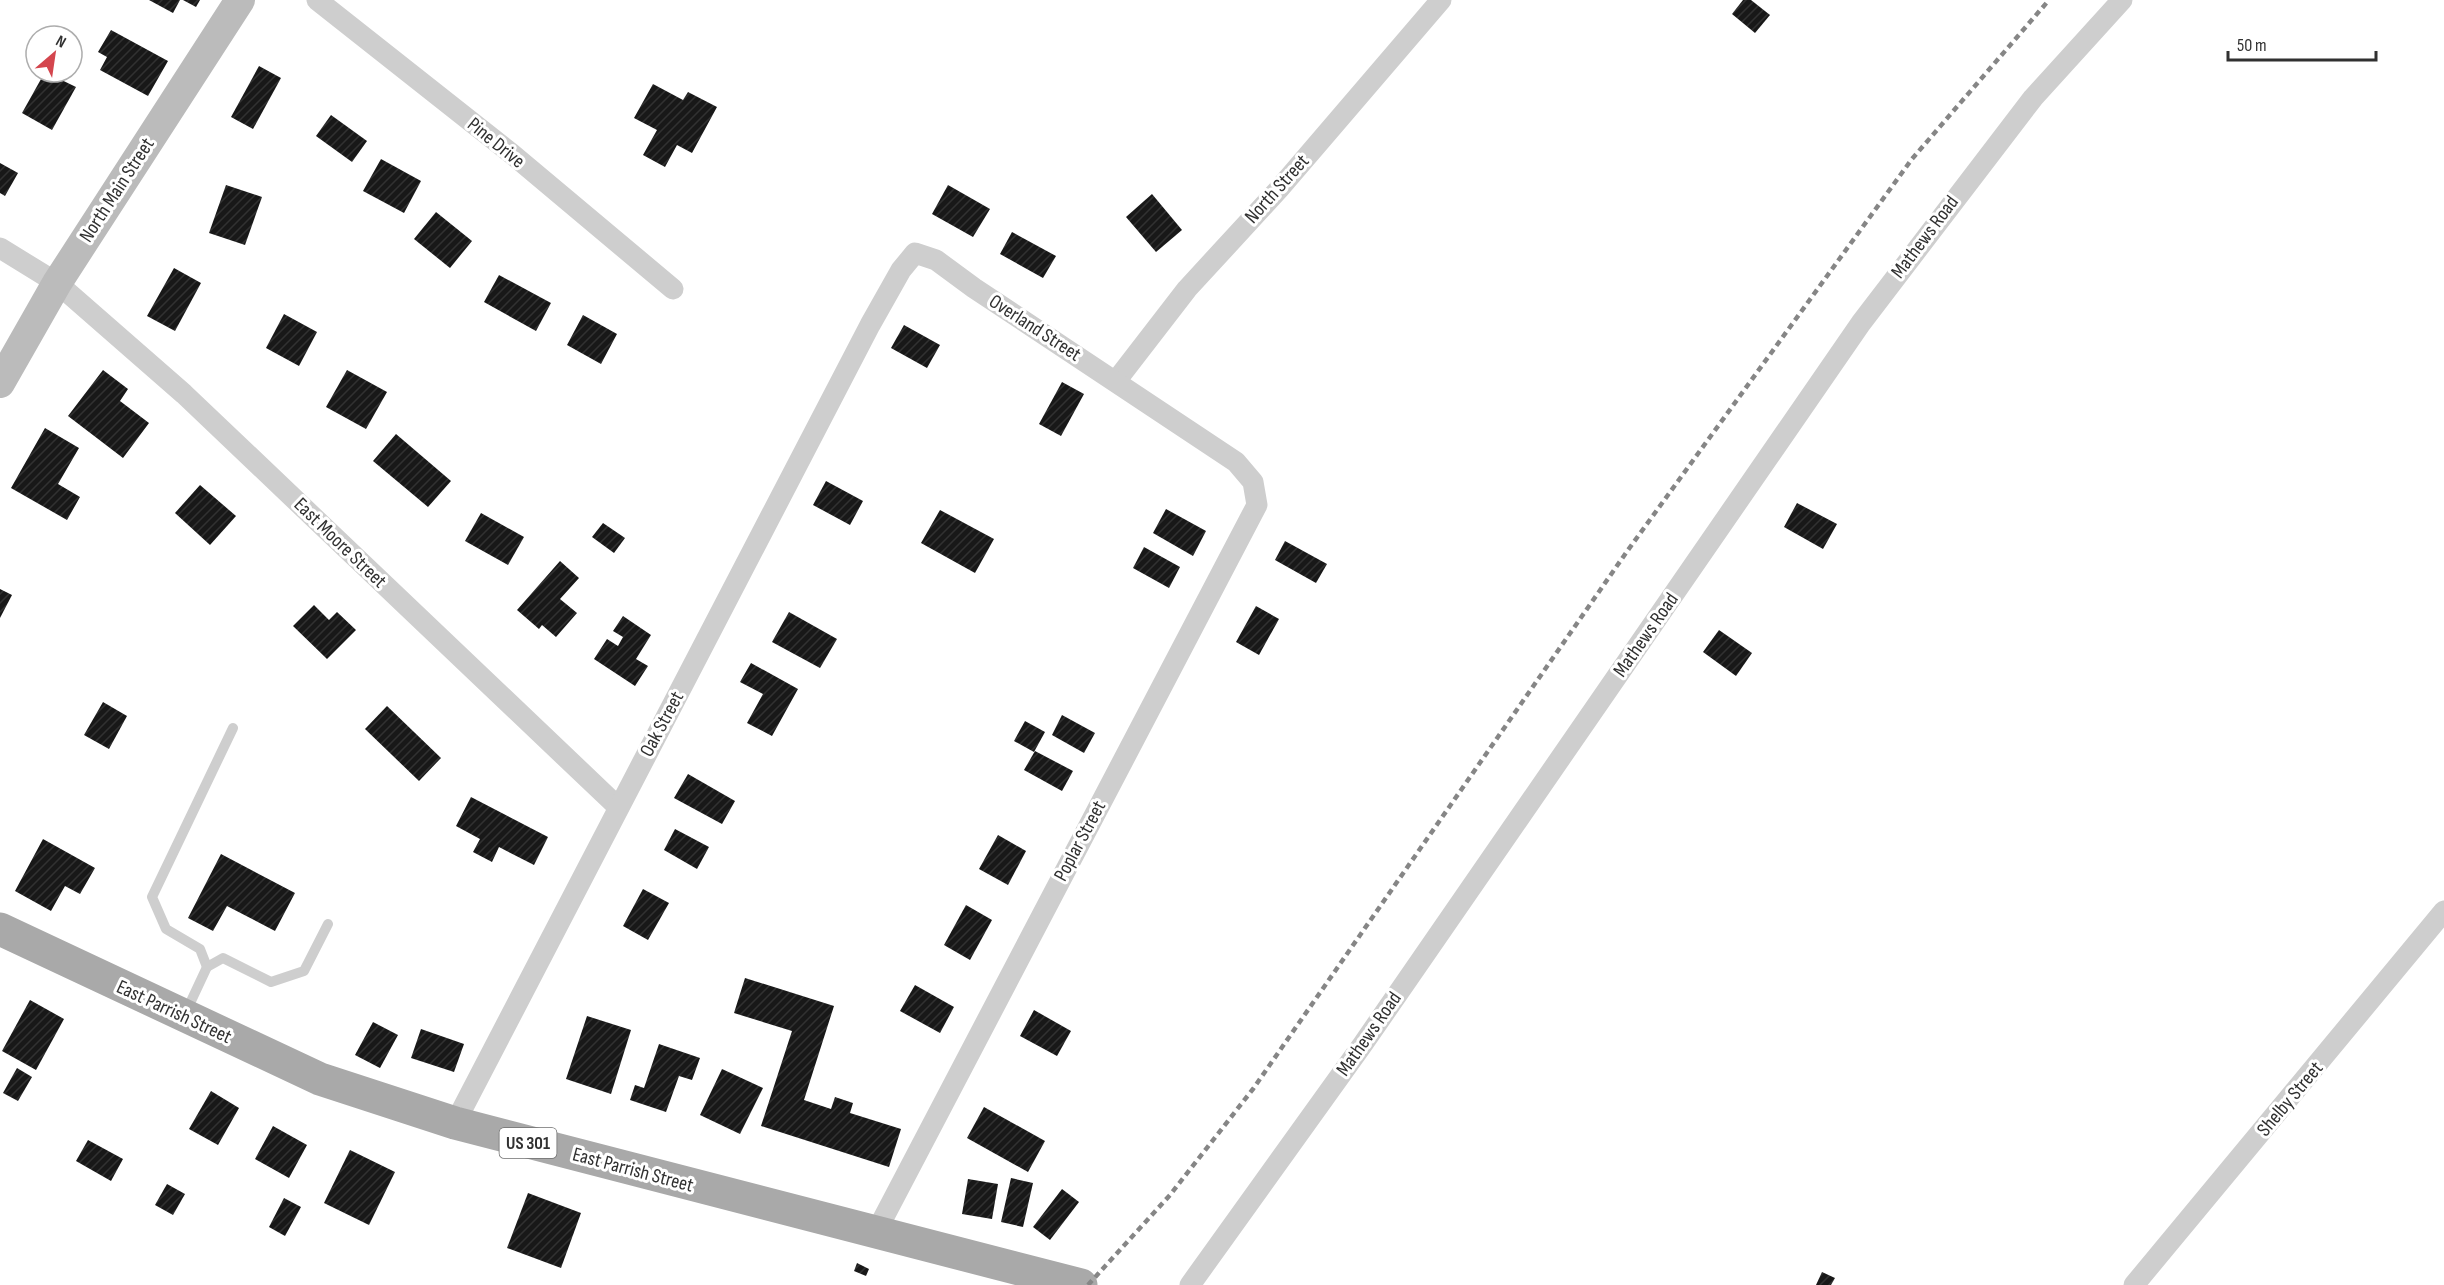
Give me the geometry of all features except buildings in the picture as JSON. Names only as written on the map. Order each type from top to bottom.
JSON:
[{"type":"main road","name":"East Parrish Street","points":[[0,928],[184,1017],[320,1079],[455,1123],[875,1234],[1081,1285]]},
{"type":"street","name":"North Main Street","points":[[0,383],[57,283],[240,0]]},
{"type":"street","name":"Pine Drive","points":[[317,0],[512,154],[673,289]]},
{"type":"street","name":"North Street","points":[[1116,381],[1186,289],[1278,189],[1441,0]]},
{"type":"street","name":"Mathews Road","points":[[1190,1285],[1363,1044],[1861,323],[2033,98],[2122,0]]},
{"type":"street","name":"East Moore Street","points":[[0,248],[57,283],[184,394],[618,807]]},
{"type":"street","name":"Overland Street","points":[[870,325],[901,270],[915,253],[936,260],[974,288],[1224,454]]},
{"type":"street","name":"Oak Street","points":[[455,1123],[870,325]]},
{"type":"street","name":"Poplar Street","points":[[875,1234],[1257,504],[1253,482],[1236,462],[1224,454]]},
{"type":"street","name":"Shelby Street","points":[[2134,1285],[2444,911]]},
{"type":"lane","points":[[207,967],[200,949],[166,929],[152,897],[233,728]]},
{"type":"lane","points":[[184,1017],[207,967],[223,958],[271,982],[304,970],[328,924]]},
{"type":"railway","points":[[1088,1285],[1170,1195],[1253,1089],[1628,550],[1912,159],[2049,0]]}]
